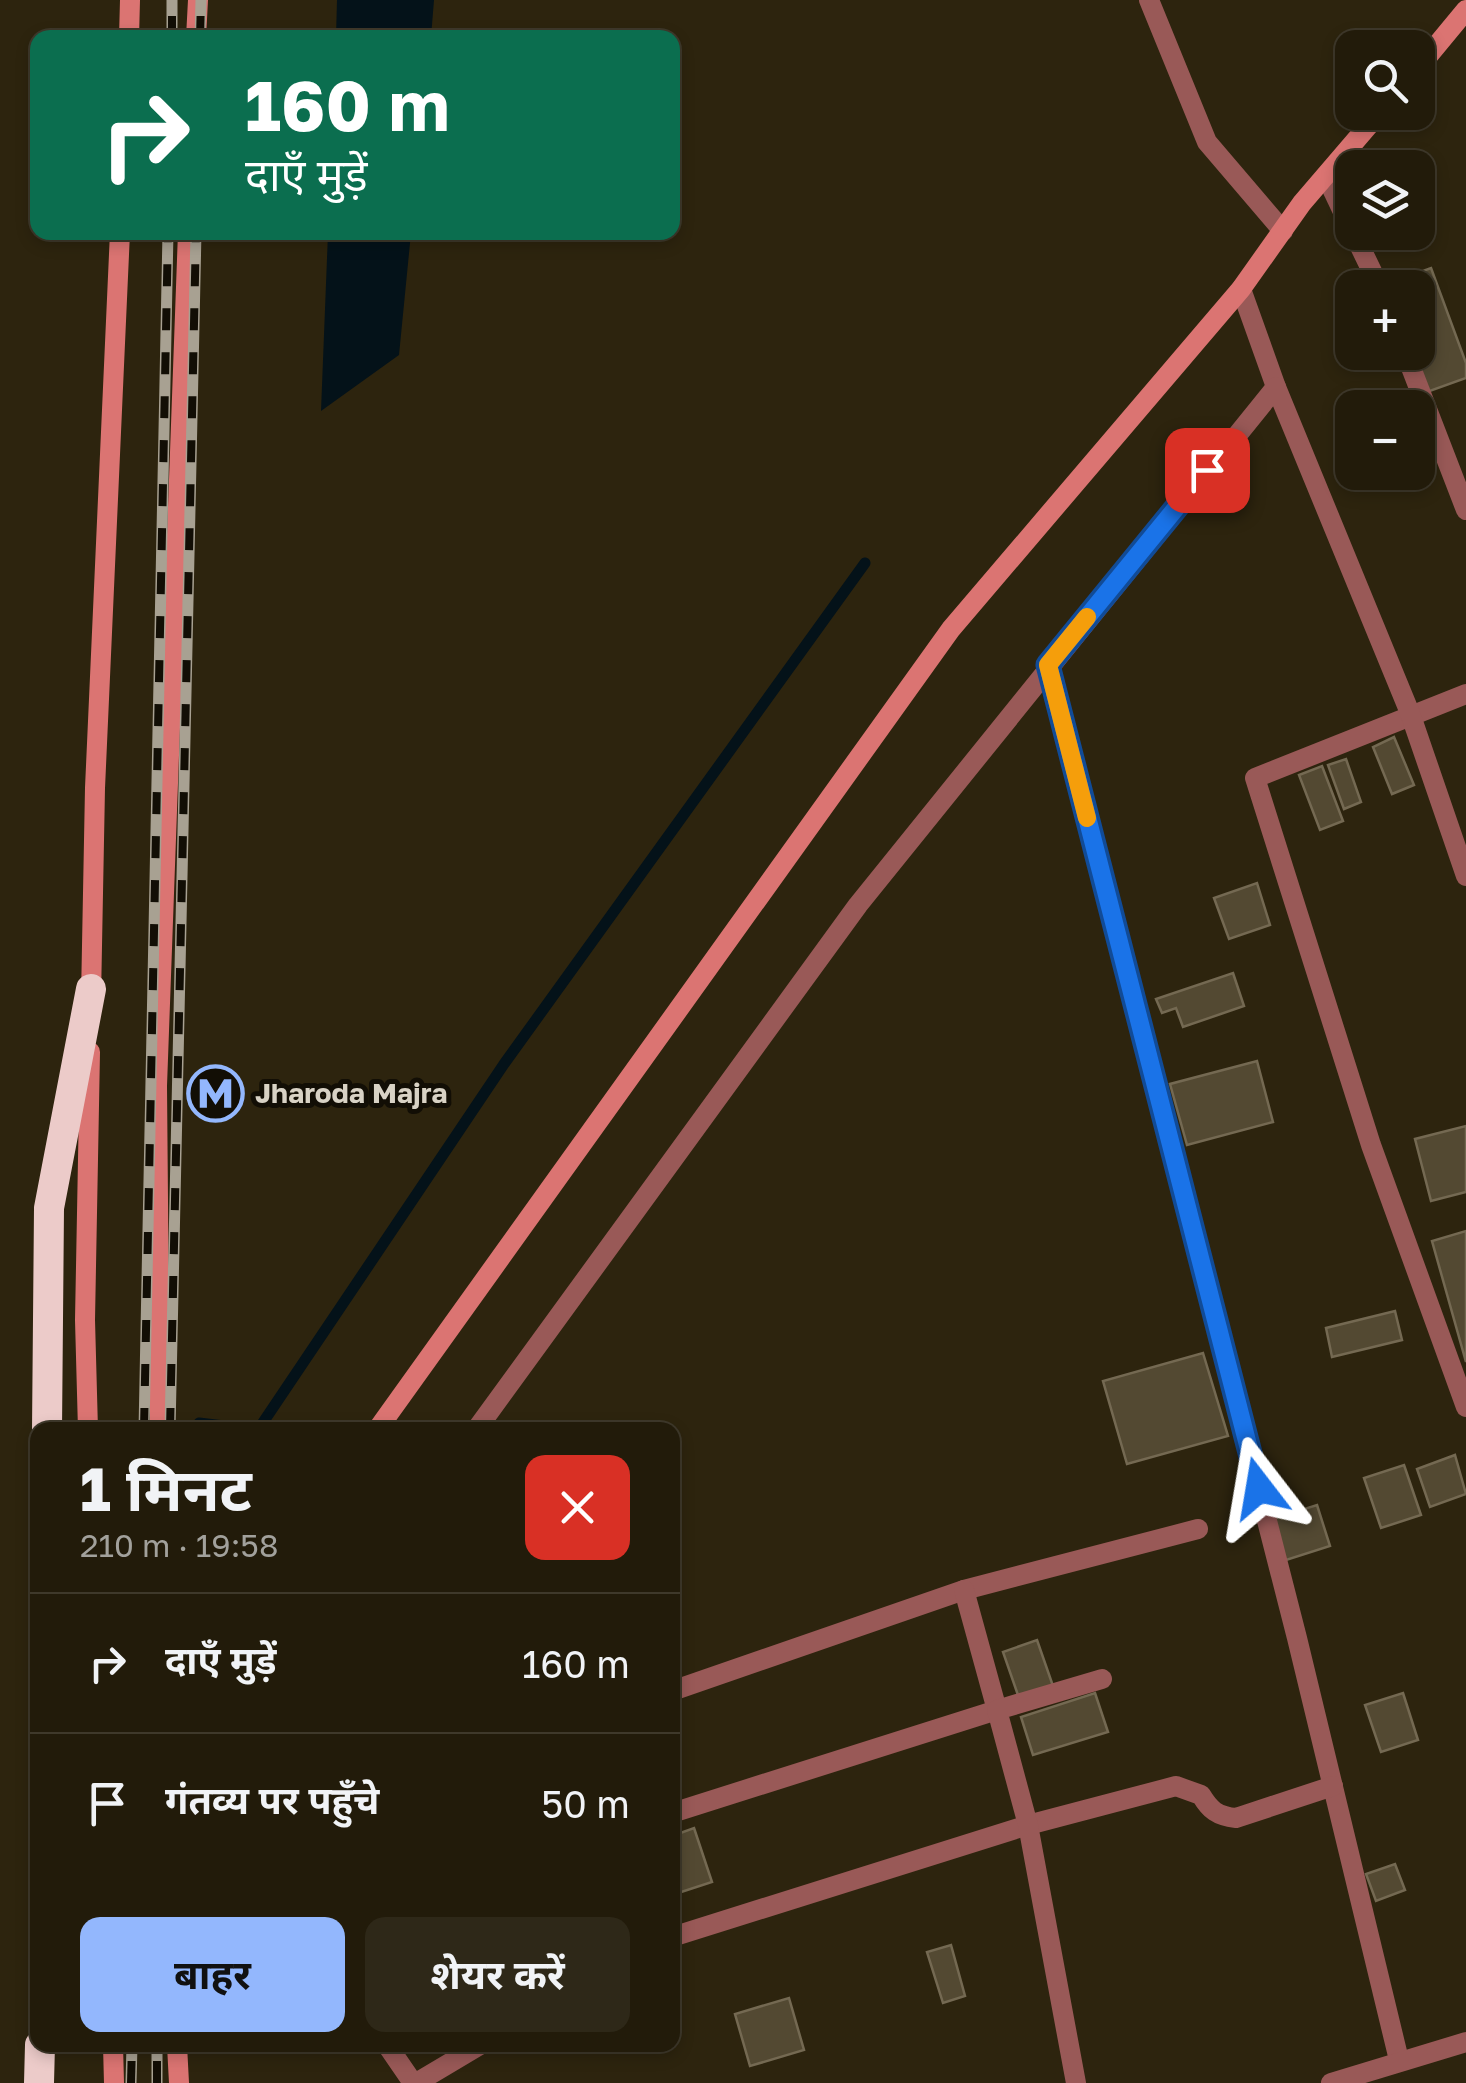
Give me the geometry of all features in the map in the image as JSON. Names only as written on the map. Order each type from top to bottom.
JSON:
[{"type":"highway","points":[[47,1422],[49,1208],[91,989]]},
{"type":"highway","points":[[40,2052],[40,2083]]},
{"type":"main road","points":[[129,30],[130,0]]},
{"type":"main road","points":[[196,30],[198,0]]},
{"type":"main road","points":[[1435,47],[1466,10]]},
{"type":"main road","points":[[383,1422],[951,629],[1241,289],[1365,130]]},
{"type":"main road","points":[[88,1422],[85,1320],[94,788],[120,240]]},
{"type":"main road","points":[[160,1422],[157,1086],[188,240]]},
{"type":"main road","points":[[113,2052],[114,2083]]},
{"type":"main road","points":[[176,2052],[178,2083]]},
{"type":"street","points":[[1149,0],[1208,142],[1220,162],[1283,231]]},
{"type":"street","points":[[1326,176],[1335,195]]},
{"type":"street","points":[[1241,289],[1276,387],[1410,714],[1466,876]]},
{"type":"street","points":[[1412,370],[1466,510]]},
{"type":"street","points":[[482,1422],[858,905],[1276,387]]},
{"type":"street","points":[[1048,665],[1399,2060]]},
{"type":"street","points":[[1466,694],[1260,773],[1256,787],[1370,1144],[1466,1407]]},
{"type":"street","points":[[680,1688],[964,1590],[1198,1529]]},
{"type":"street","points":[[964,1590],[1028,1825],[1076,2083]]},
{"type":"street","points":[[680,1810],[1102,1679]]},
{"type":"street","points":[[680,1934],[1028,1825],[1176,1786],[1201,1795],[1210,1810],[1222,1817],[1236,1818],[1333,1786]]},
{"type":"street","points":[[1330,2083],[1466,2042]]},
{"type":"street","points":[[392,2052],[414,2083],[468,2052]]},
{"type":"shaded area","points":[[337,0],[434,0],[432,30],[336,30]]},
{"type":"shaded area","points":[[328,240],[410,240],[399,355],[321,411]]},
{"type":"building","points":[[1435,279],[1466,363],[1466,378],[1426,390],[1419,370],[1435,370]]},
{"type":"building","points":[[1394,737],[1414,785],[1392,794],[1373,747]]},
{"type":"building","points":[[1346,759],[1361,802],[1344,809],[1328,765]]},
{"type":"building","points":[[1322,766],[1343,821],[1320,830],[1299,775]]},
{"type":"building","points":[[1257,883],[1270,925],[1229,939],[1214,898]]},
{"type":"building","points":[[1233,973],[1244,1006],[1183,1027],[1176,1008],[1162,1013],[1156,999]]},
{"type":"building","points":[[1257,1061],[1273,1122],[1187,1145],[1170,1084]]},
{"type":"building","points":[[1466,1126],[1466,1192],[1431,1201],[1415,1139]]},
{"type":"building","points":[[1466,1231],[1466,1362],[1432,1241]]},
{"type":"building","points":[[1395,1311],[1402,1340],[1332,1357],[1326,1328]]},
{"type":"building","points":[[1203,1353],[1228,1436],[1127,1464],[1103,1381]]},
{"type":"building","points":[[1455,1455],[1466,1494],[1430,1507],[1417,1469]]},
{"type":"building","points":[[1404,1465],[1421,1515],[1381,1528],[1364,1478]]},
{"type":"building","points":[[1317,1505],[1330,1546],[1283,1561],[1269,1520]]},
{"type":"building","points":[[1037,1640],[1053,1686],[1019,1698],[1003,1652]]},
{"type":"building","points":[[1095,1693],[1108,1732],[1033,1755],[1021,1717]]},
{"type":"building","points":[[1403,1693],[1418,1740],[1381,1752],[1365,1705]]},
{"type":"building","points":[[694,1828],[712,1882],[680,1892],[680,1833]]},
{"type":"building","points":[[1395,1864],[1405,1890],[1376,1901],[1366,1874]]},
{"type":"building","points":[[951,1945],[965,1996],[943,2003],[927,1952]]},
{"type":"building","points":[[789,1998],[804,2050],[750,2066],[735,2014]]},
{"type":"waterway","points":[[263,1422],[504,1064],[865,563]]},
{"type":"railway","points":[[172,0],[172,30]]},
{"type":"railway","points":[[200,30],[201,0]]},
{"type":"railway","points":[[144,1422],[168,240]]},
{"type":"railway","points":[[170,1422],[196,240]]},
{"type":"railway","points":[[131,2083],[132,2052]]},
{"type":"railway","points":[[157,2052],[157,2083]]},
{"type":"slow traffic","points":[[1087,617],[1048,665],[1087,818]]},
{"type":"place","name":"Jharoda Majra","points":[[216,1093]]},
{"type":"route","points":[[1207,470],[1048,665],[1259,1488]]}]
